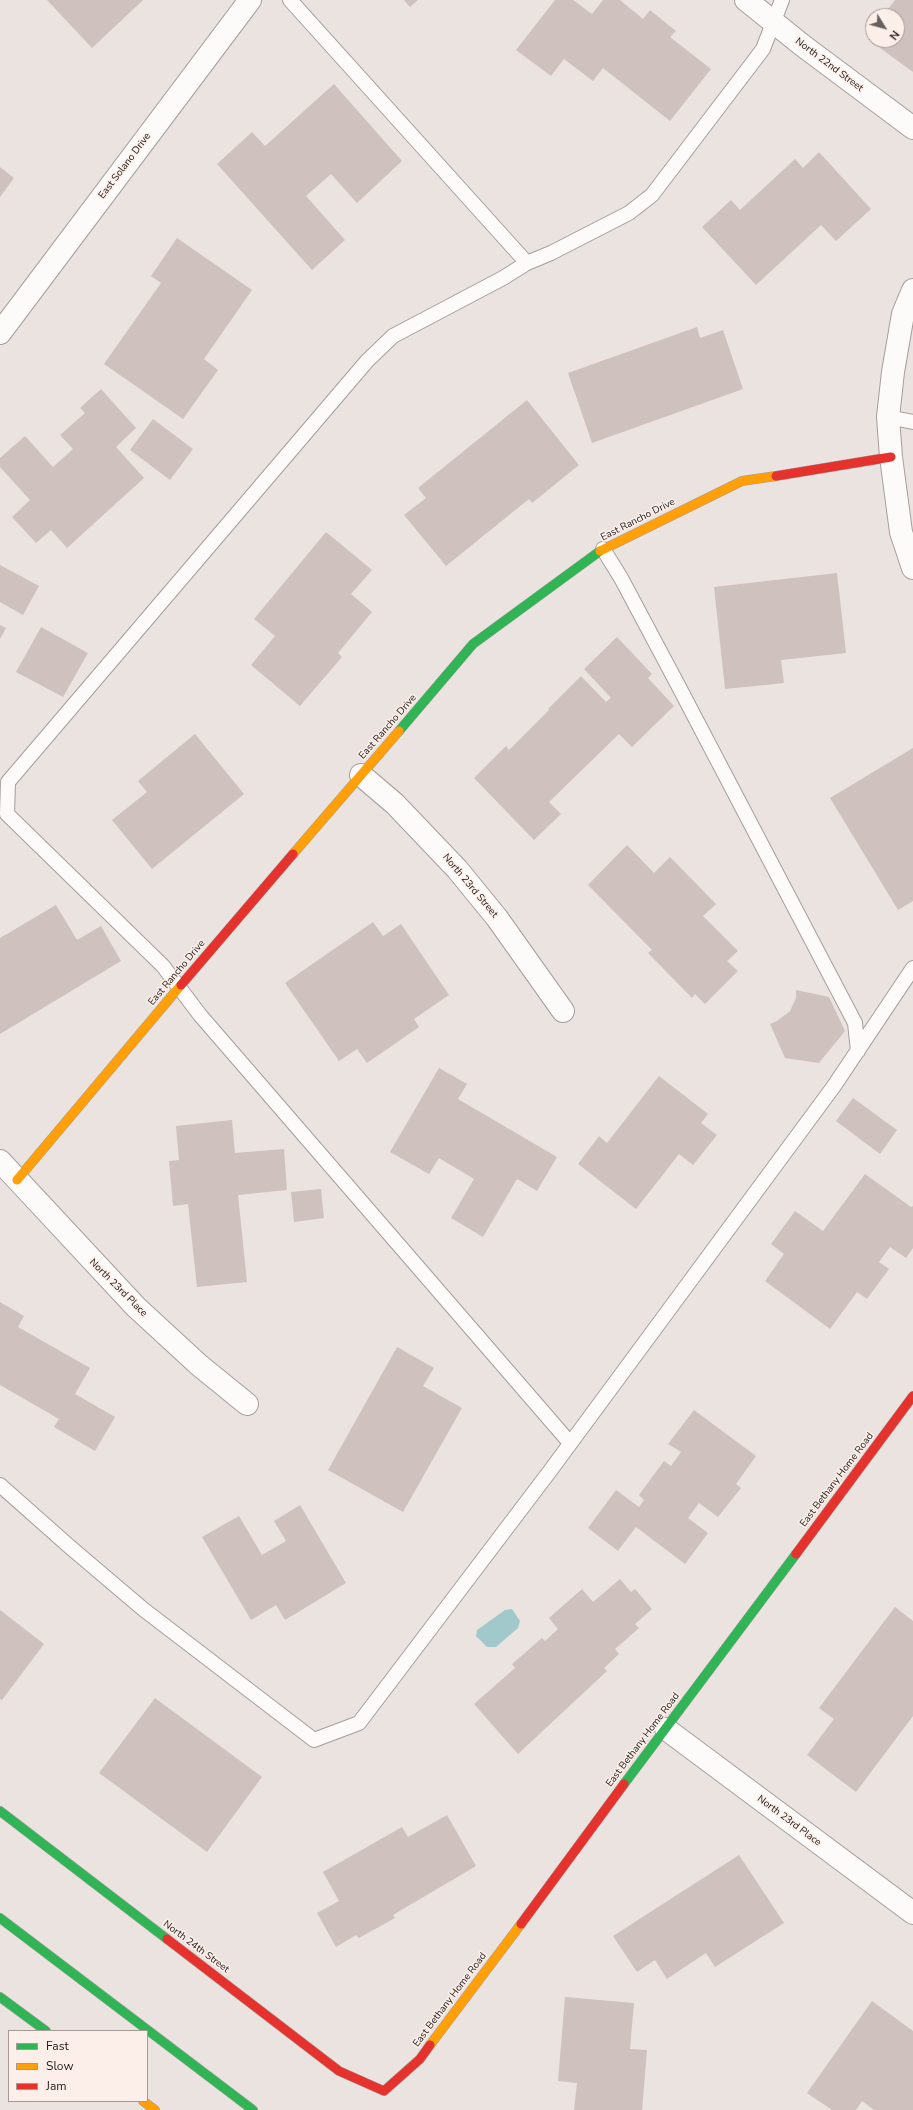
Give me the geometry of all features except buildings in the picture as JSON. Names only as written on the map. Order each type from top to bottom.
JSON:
[{"type":"street","name":"East Solano Drive","points":[[0,333],[250,0]]},
{"type":"street","name":"North 22nd Street","points":[[746,0],[802,45],[913,128]]},
{"type":"street","points":[[913,290],[903,314],[893,372],[888,417],[891,457],[901,532],[913,568]]},
{"type":"street","name":"East Rancho Drive","points":[[17,1180],[179,987],[473,644],[603,550],[742,481],[891,457]]},
{"type":"street","name":"North 23rd Street","points":[[361,775],[419,828],[457,869],[498,918],[563,1011]]},
{"type":"street","name":"North 23rd Place","points":[[0,1162],[136,1307],[199,1365],[247,1404]]},
{"type":"street","name":"East Bethany Home Road","points":[[384,2091],[420,2059],[913,1396]]},
{"type":"street","name":"North 23rd Place","points":[[666,1729],[911,1906]]},
{"type":"street","name":"North 24th Street","points":[[0,1811],[340,2070],[384,2091]]},
{"type":"street","points":[[0,1918],[148,2030]]},
{"type":"street","points":[[0,1998],[45,2030]]},
{"type":"street","points":[[148,2030],[253,2110]]},
{"type":"street","points":[[144,2102],[155,2110]]},
{"type":"lane","points":[[290,0],[527,263]]},
{"type":"lane","points":[[570,1443],[206,1021],[163,966],[7,814],[8,782],[367,361],[393,336],[504,278],[527,263],[551,253],[629,213],[652,195],[763,49],[782,0]]},
{"type":"lane","points":[[888,417],[913,422]]},
{"type":"lane","points":[[603,550],[621,578],[676,680],[855,1023],[858,1051]]},
{"type":"lane","points":[[0,1485],[70,1548],[143,1609],[314,1740],[359,1723],[570,1443],[858,1051],[913,968]]},
{"type":"water","points":[[512,1609],[520,1621],[518,1628],[496,1647],[487,1647],[476,1636],[477,1630],[505,1610]]},
{"type":"traffic: fast","points":[[399,731],[473,644],[600,551]]},
{"type":"traffic: fast","points":[[624,1784],[796,1554]]},
{"type":"traffic: fast","points":[[0,1811],[167,1939]]},
{"type":"traffic: fast","points":[[0,1918],[148,2030]]},
{"type":"traffic: fast","points":[[0,1997],[45,2030]]},
{"type":"traffic: fast","points":[[148,2030],[253,2110]]},
{"type":"traffic: slow","points":[[600,551],[742,481],[776,476]]},
{"type":"traffic: slow","points":[[293,854],[399,731]]},
{"type":"traffic: slow","points":[[17,1180],[181,985]]},
{"type":"traffic: slow","points":[[430,2045],[521,1924]]},
{"type":"traffic: slow","points":[[144,2102],[155,2110]]},
{"type":"traffic: jam","points":[[776,476],[891,457]]},
{"type":"traffic: jam","points":[[181,985],[293,854]]},
{"type":"traffic: jam","points":[[796,1554],[913,1396]]},
{"type":"traffic: jam","points":[[521,1924],[624,1784]]},
{"type":"traffic: jam","points":[[167,1939],[339,2071],[384,2091],[420,2059],[430,2045]]}]
